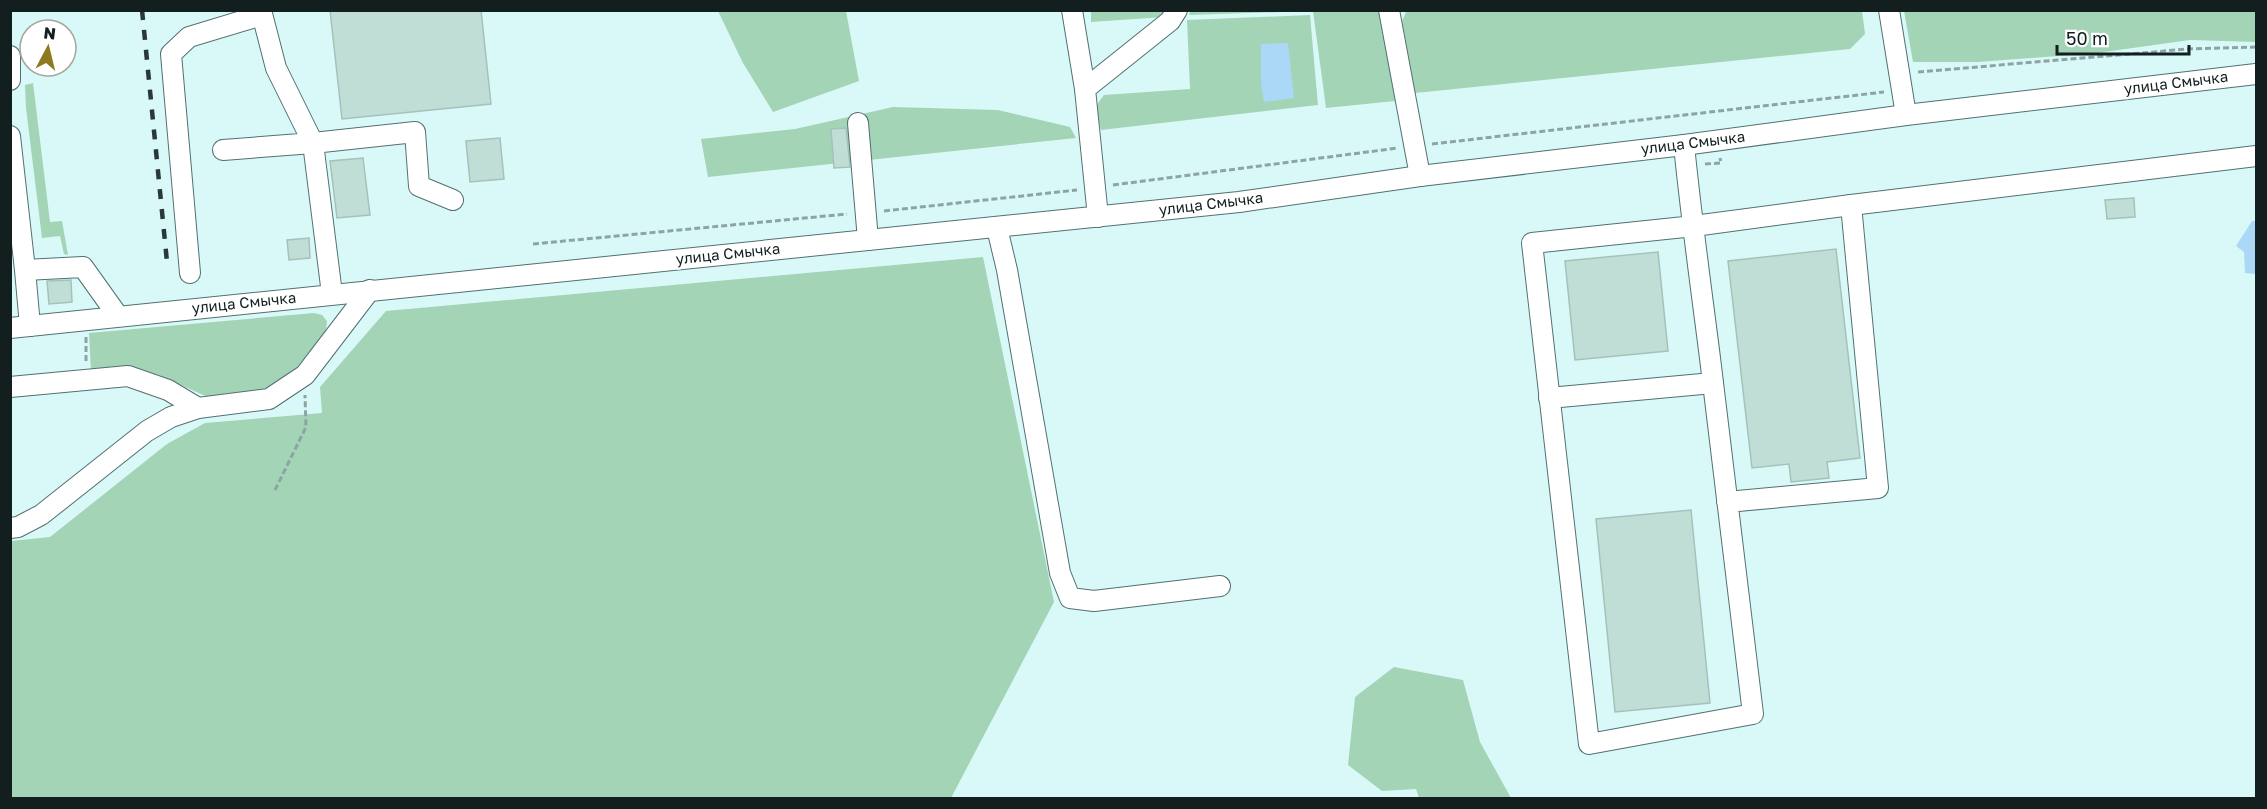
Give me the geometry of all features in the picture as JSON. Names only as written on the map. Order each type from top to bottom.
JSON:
[{"type":"street","points":[[1072,10],[1085,88],[1098,217]]},
{"type":"street","points":[[1085,88],[1170,21],[1177,10]]},
{"type":"street","points":[[1389,10],[1420,176]]},
{"type":"street","points":[[1889,10],[1906,116]]},
{"type":"street","points":[[190,273],[171,54],[189,37],[262,13],[276,68],[314,143],[332,294]]},
{"type":"street","points":[[10,56],[10,80]]},
{"type":"street","name":"улица Смычка","points":[[10,328],[1239,202],[1420,176],[2256,74]]},
{"type":"street","points":[[858,123],[868,240]]},
{"type":"street","points":[[223,150],[416,132],[419,186],[453,200]]},
{"type":"street","points":[[11,145],[30,326]]},
{"type":"street","points":[[1684,145],[1694,226],[1713,383],[1727,502],[1753,714],[1589,744],[1532,243],[1694,226],[2256,156]]},
{"type":"street","points":[[1727,502],[1878,488],[1851,205]]},
{"type":"street","points":[[997,228],[1007,270],[1060,573],[1070,598],[1094,601],[1220,585]]},
{"type":"street","points":[[25,270],[83,267],[118,316]]},
{"type":"street","points":[[10,528],[18,527],[41,516],[147,431],[171,417],[198,408],[269,399],[305,375],[370,290]]},
{"type":"street","points":[[10,387],[128,376],[168,390],[198,408]]},
{"type":"street","points":[[1550,398],[1713,383]]},
{"type":"path","points":[[532,244],[866,213],[1095,188],[1414,146],[1881,94],[1918,72],[2188,49],[2256,47]]},
{"type":"path","points":[[86,332],[87,365]]},
{"type":"path","points":[[275,490],[306,427],[305,375]]},
{"type":"green space","points":[[1191,10],[1380,11],[1395,101],[1326,108],[1313,11],[1189,15]]},
{"type":"green space","points":[[1407,10],[1862,11],[1865,34],[1850,49],[1415,93],[1402,21]]},
{"type":"green space","points":[[718,11],[846,11],[859,81],[773,112],[743,63]]},
{"type":"green space","points":[[1091,11],[1169,11],[1165,17],[1091,22]]},
{"type":"green space","points":[[1904,11],[2256,11],[2256,42],[2190,40],[2097,53],[1978,62],[1913,62]]},
{"type":"green space","points":[[1310,15],[1318,105],[1101,130],[1095,107],[1104,95],[1190,89],[1187,20]]},
{"type":"green space","points":[[33,83],[50,222],[62,221],[68,255],[64,254],[60,236],[42,238],[26,108],[25,85]]},
{"type":"green space","points":[[893,107],[998,110],[1070,127],[1076,138],[708,177],[701,139],[795,129]]},
{"type":"green space","points":[[983,257],[1054,602],[951,798],[11,798],[11,541],[50,537],[167,444],[205,423],[322,413],[320,387],[386,311]]},
{"type":"green space","points":[[314,313],[322,315],[327,321],[326,331],[289,377],[251,393],[212,399],[159,375],[131,368],[91,372],[89,333]]},
{"type":"green space","points":[[1394,667],[1463,680],[1480,742],[1511,798],[1419,798],[1416,789],[1382,791],[1348,765],[1355,697]]},
{"type":"water","points":[[1288,43],[1294,98],[1264,102],[1261,84],[1261,44]]},
{"type":"water","points":[[2252,221],[2256,221],[2256,274],[2245,273],[2244,252],[2236,246]]},
{"type":"building","points":[[330,10],[481,10],[491,104],[342,119]]},
{"type":"building","points":[[846,128],[850,167],[834,168],[831,129]]},
{"type":"building","points":[[500,138],[504,179],[470,182],[466,141]]},
{"type":"building","points":[[363,158],[370,215],[337,218],[330,161]]},
{"type":"building","points":[[2134,198],[2135,217],[2107,219],[2105,200]]},
{"type":"building","points":[[309,238],[310,258],[289,260],[287,240]]},
{"type":"building","points":[[1836,249],[1860,458],[1827,462],[1829,478],[1791,482],[1789,464],[1752,468],[1728,261]]},
{"type":"building","points":[[1658,252],[1668,351],[1575,360],[1565,261]]},
{"type":"building","points":[[71,280],[72,302],[49,304],[47,281]]},
{"type":"building","points":[[1691,510],[1710,703],[1615,712],[1596,519]]},
{"type":"railway","points":[[142,10],[167,262]]}]
